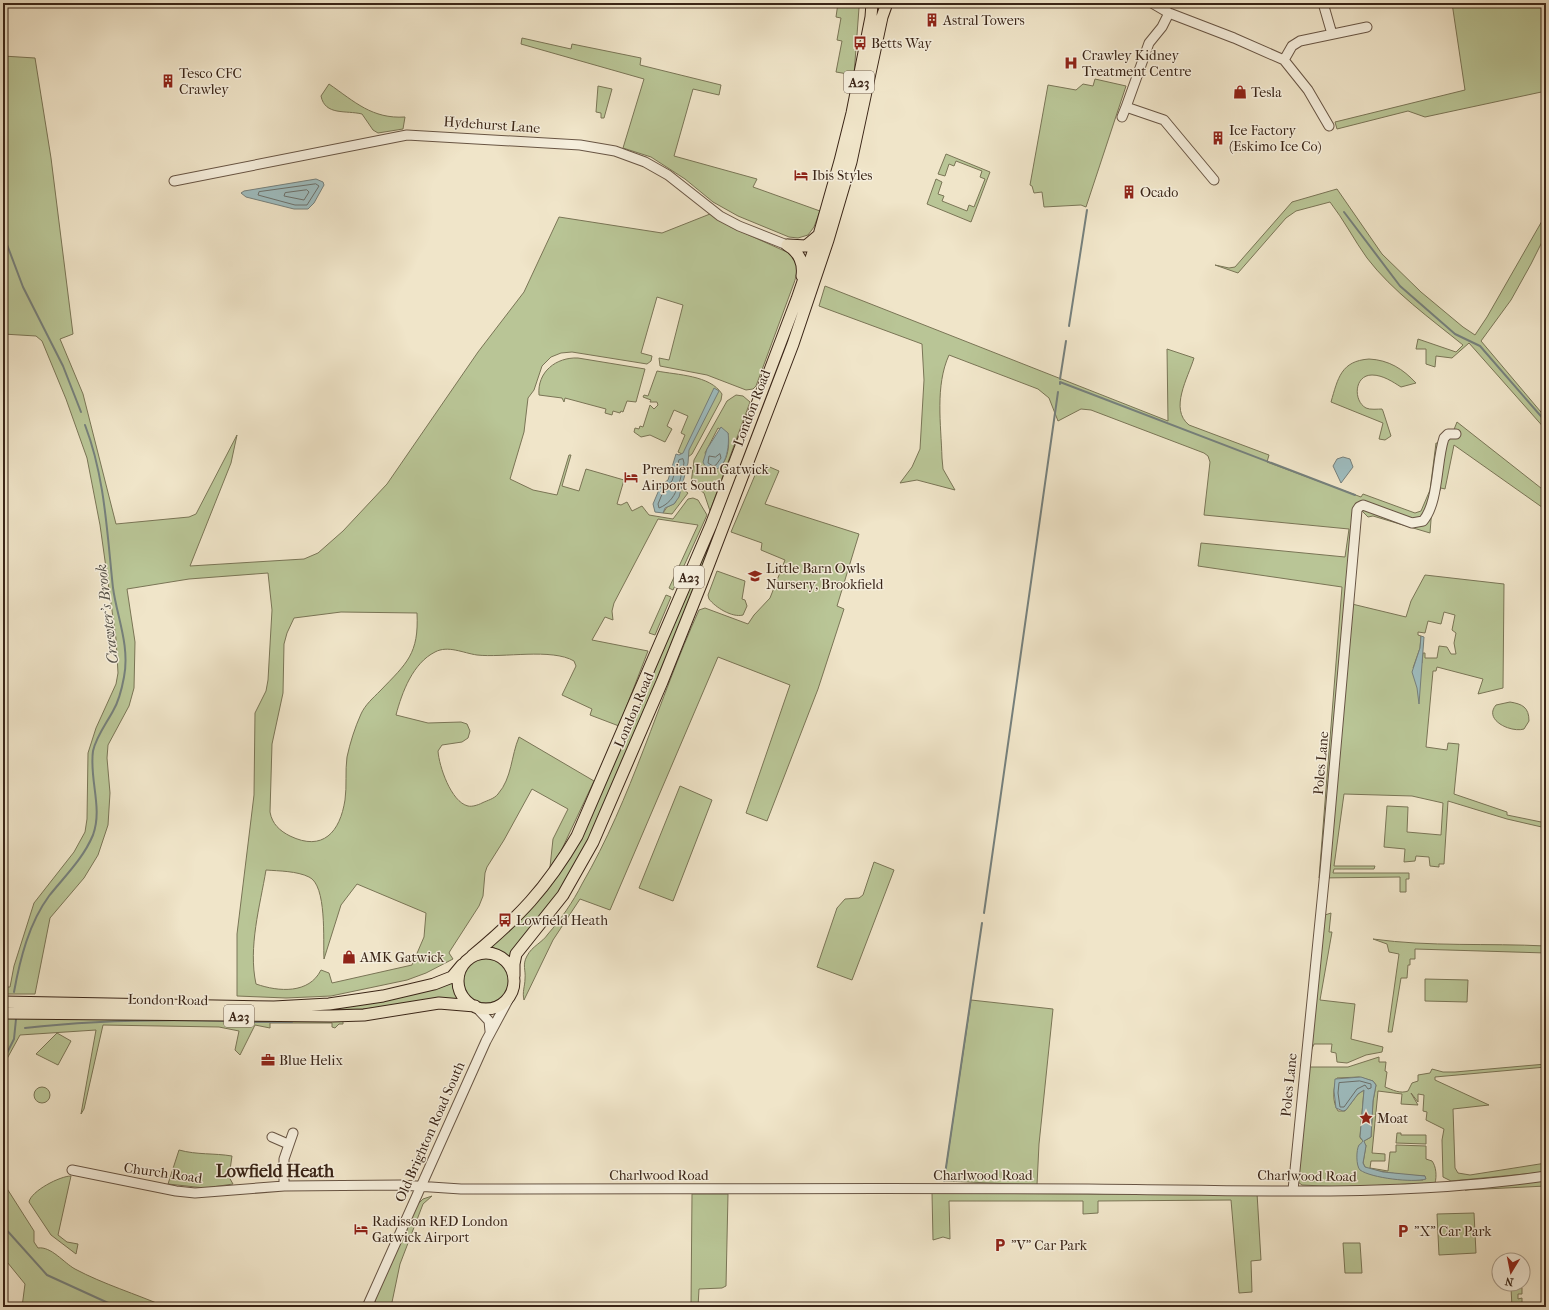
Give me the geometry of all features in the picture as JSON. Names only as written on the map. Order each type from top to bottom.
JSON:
[{"type":"main road","name":"London Road","points":[[472,956],[501,932],[536,898],[557,868],[583,823],[711,525],[819,235],[852,113],[871,17],[872,3]]},
{"type":"main road","name":"London Road","points":[[514,976],[516,954],[561,898],[593,842],[662,682],[734,498],[793,344],[828,240],[851,162],[880,23],[887,3]]},
{"type":"main road","points":[[787,245],[806,246],[819,235]]},
{"type":"main road","points":[[787,245],[797,253],[803,265],[802,276],[796,299]]},
{"type":"main road","points":[[483,954],[498,956],[508,965],[514,976],[514,987],[508,1000],[501,1006],[494,1008],[475,1007],[466,998],[459,985],[458,974],[462,965],[472,956],[483,954]]},
{"type":"main road","name":"London Road","points":[[3,1002],[274,1007],[329,1004],[384,996],[434,984],[452,977],[462,965]]},
{"type":"main road","name":"London Road","points":[[3,1013],[331,1016],[364,1014],[439,1003],[475,1007]]},
{"type":"street","points":[[1152,3],[1169,13],[1234,38],[1284,60],[1308,90],[1327,122]]},
{"type":"street","points":[[1323,3],[1332,34]]},
{"type":"street","points":[[1122,117],[1149,43],[1162,27],[1169,13]]},
{"type":"street","points":[[1284,60],[1290,48],[1297,42],[1367,27]]},
{"type":"street","points":[[1126,107],[1164,120],[1214,180]]},
{"type":"street","name":"Hydehurst Lane","points":[[174,182],[407,135],[580,144],[615,151],[645,162],[671,178],[720,216],[739,226],[787,245]]},
{"type":"street","name":"Poles Lane","points":[[1293,1190],[1325,871],[1358,508],[1363,505],[1408,522],[1416,524],[1423,522],[1427,516],[1432,500],[1444,438],[1448,434],[1456,434]]},
{"type":"street","name":"Old Brighton Road South","points":[[367,1307],[489,1035],[508,1000]]},
{"type":"street","points":[[475,1007],[489,1021],[491,1028],[489,1035]]},
{"type":"street","points":[[284,1186],[283,1161],[293,1133]]},
{"type":"street","points":[[272,1138],[288,1144]]},
{"type":"street","name":"Church Road","points":[[72,1170],[188,1193],[208,1193],[284,1186],[420,1186]]},
{"type":"street","name":"Charlwood Road","points":[[420,1186],[546,1189],[1404,1190],[1448,1187],[1546,1176]]},
{"type":"green space","points":[[838,3],[857,3],[859,8],[854,75],[836,72],[842,41],[837,40],[841,18],[836,17]]},
{"type":"green space","points":[[1452,3],[1546,3],[1546,91],[1425,117],[1408,111],[1337,129],[1335,122],[1465,90]]},
{"type":"green space","points":[[522,38],[571,49],[572,44],[641,58],[640,65],[721,85],[719,95],[693,89],[674,156],[757,179],[753,187],[820,211],[814,227],[808,235],[798,238],[789,237],[738,216],[713,202],[685,179],[651,157],[623,148],[644,79],[521,44]]},
{"type":"green space","points":[[3,56],[35,58],[51,158],[73,334],[60,339],[83,394],[116,524],[189,517],[196,514],[237,435],[231,463],[190,566],[304,559],[318,553],[343,531],[387,484],[478,352],[524,292],[559,217],[662,233],[710,214],[731,227],[789,253],[793,256],[797,267],[794,283],[756,386],[753,389],[746,390],[707,375],[660,366],[659,358],[669,360],[683,305],[657,297],[641,353],[652,356],[651,361],[647,364],[572,352],[561,353],[551,357],[542,366],[534,390],[528,398],[524,432],[510,479],[533,490],[557,495],[569,455],[571,455],[562,486],[579,491],[586,469],[624,480],[617,504],[621,505],[627,502],[632,511],[642,506],[649,515],[673,519],[688,499],[693,498],[698,500],[707,515],[673,590],[669,588],[698,525],[658,519],[614,603],[612,611],[613,620],[605,617],[592,640],[648,651],[619,726],[590,715],[592,709],[562,695],[576,666],[574,661],[565,657],[540,654],[488,656],[445,649],[435,652],[420,663],[405,688],[396,715],[428,723],[461,722],[467,724],[470,731],[468,738],[462,742],[442,745],[438,751],[443,774],[447,783],[456,798],[462,803],[468,806],[475,806],[493,798],[498,794],[503,788],[509,774],[519,737],[594,781],[561,851],[550,867],[553,839],[568,809],[532,789],[504,840],[487,867],[483,896],[479,906],[449,953],[453,959],[426,973],[407,980],[331,996],[286,998],[237,996],[237,934],[254,795],[255,713],[266,691],[268,680],[272,610],[268,573],[189,579],[127,589],[135,642],[134,688],[129,706],[108,745],[107,758],[110,793],[108,825],[98,855],[84,878],[50,918],[35,994],[3,994],[3,987],[10,987],[14,966],[34,903],[74,852],[85,832],[87,819],[88,753],[96,728],[116,684],[118,673],[116,639],[100,525],[87,458],[66,399],[42,341],[36,336],[3,334]],"holes":[[[341,612],[417,613],[416,639],[404,665],[367,705],[359,719],[347,757],[345,800],[339,821],[334,830],[328,836],[321,840],[312,842],[290,836],[283,832],[275,824],[270,812],[272,744],[283,693],[284,644],[294,618]],[[266,870],[299,874],[309,877],[315,882],[319,891],[323,914],[324,959],[341,905],[357,884],[426,913],[424,937],[412,965],[332,983],[329,973],[321,970],[316,978],[309,983],[293,989],[274,989],[256,984],[253,956],[254,941]]]},
{"type":"green space","points":[[1095,79],[1126,86],[1086,207],[1081,205],[1044,207],[1042,192],[1034,193],[1032,186],[1030,185],[1048,85],[1076,90],[1083,84],[1093,86]]},
{"type":"green space","points":[[329,84],[356,103],[373,112],[393,117],[405,117],[403,129],[378,133],[373,130],[362,114],[337,111],[327,107],[321,96]]},
{"type":"green space","points":[[598,86],[612,89],[604,118],[601,118],[601,113],[596,112]]},
{"type":"green space","points":[[946,154],[990,172],[971,222],[927,204],[936,179],[942,182],[938,194],[944,196],[942,201],[967,211],[969,205],[974,207],[985,179],[980,177],[982,171],[956,161],[954,166],[949,164],[945,176],[938,174]]},
{"type":"green space","points":[[1337,189],[1382,254],[1421,292],[1463,327],[1475,335],[1487,317],[1546,214],[1546,234],[1531,264],[1511,300],[1481,341],[1546,418],[1546,430],[1469,343],[1452,358],[1436,356],[1435,367],[1426,364],[1426,349],[1416,349],[1418,339],[1456,352],[1463,345],[1412,304],[1388,282],[1367,258],[1330,202],[1296,211],[1286,218],[1238,273],[1215,265],[1229,268],[1235,267],[1292,202]]},
{"type":"green space","points":[[814,261],[789,343],[673,642],[588,841],[564,885],[510,957],[491,946],[572,852]]},
{"type":"green space","points":[[825,286],[1168,421],[1167,349],[1194,358],[1180,402],[1180,411],[1183,418],[1189,425],[1269,455],[1267,462],[1361,497],[1363,494],[1415,513],[1421,511],[1430,490],[1436,443],[1445,444],[1453,432],[1457,422],[1546,492],[1546,510],[1454,445],[1445,489],[1441,488],[1432,507],[1430,533],[1373,516],[1368,517],[1361,510],[1352,604],[1406,617],[1411,601],[1425,575],[1504,584],[1503,688],[1478,694],[1483,679],[1437,667],[1436,671],[1433,671],[1426,747],[1447,750],[1448,743],[1459,744],[1454,794],[1507,812],[1507,815],[1546,823],[1546,828],[1507,819],[1448,801],[1444,864],[1439,864],[1439,867],[1430,866],[1429,857],[1416,856],[1415,861],[1404,862],[1405,849],[1384,847],[1387,806],[1408,807],[1407,832],[1441,835],[1443,803],[1412,796],[1344,794],[1334,866],[1375,866],[1374,869],[1334,869],[1333,873],[1409,873],[1409,879],[1406,879],[1406,892],[1400,892],[1400,877],[1319,878],[1342,587],[1198,566],[1201,543],[1345,557],[1349,529],[1204,515],[1210,462],[1208,456],[1204,453],[1091,410],[1081,409],[1058,421],[1049,398],[1038,389],[949,355],[940,392],[940,419],[943,469],[955,490],[917,480],[900,483],[912,467],[920,449],[924,380],[922,344],[819,306]],"holes":[[[1444,612],[1455,615],[1452,630],[1456,633],[1454,643],[1456,654],[1451,654],[1447,647],[1439,646],[1437,658],[1425,658],[1425,653],[1423,653],[1422,663],[1413,668],[1420,648],[1421,636],[1418,635],[1418,632],[1425,633],[1428,621],[1441,624]]]},
{"type":"green space","points":[[570,358],[645,369],[636,402],[627,401],[623,412],[621,411],[620,413],[613,411],[612,415],[605,413],[606,409],[565,398],[564,402],[562,398],[539,395],[541,379],[555,363]]},
{"type":"green space","points":[[1369,359],[1383,361],[1395,366],[1406,373],[1416,383],[1401,387],[1384,377],[1372,375],[1366,376],[1359,384],[1357,394],[1362,405],[1368,409],[1382,409],[1383,411],[1391,436],[1385,440],[1379,439],[1383,423],[1331,402],[1342,372],[1352,363]]},
{"type":"green space","points":[[657,371],[701,379],[717,388],[722,394],[721,400],[692,454],[688,457],[678,452],[685,435],[681,433],[688,416],[674,410],[667,426],[672,429],[665,442],[650,435],[641,437],[634,432],[635,428],[639,429],[640,426],[643,427],[650,405],[654,409],[658,405],[657,402],[650,402],[651,400],[643,397],[644,395],[648,396]]},
{"type":"green space","points":[[736,395],[743,396],[750,402],[710,511],[704,493],[691,484],[694,460],[727,401]],"holes":[[[718,428],[728,433],[729,443],[725,460],[719,468],[714,470],[705,453]]]},
{"type":"green space","points":[[765,465],[779,471],[765,504],[859,534],[837,606],[844,609],[818,689],[767,821],[746,813],[790,685],[718,657],[610,910],[580,899],[553,940],[524,1000],[524,965],[526,959],[529,953],[546,937],[558,922],[578,891],[600,851],[630,784],[670,679],[699,610],[705,608],[748,624],[754,615],[770,598],[785,560],[761,550],[762,543],[731,532],[758,468]]},
{"type":"green space","points":[[681,488],[688,493],[672,514],[663,513],[667,507],[675,503]]},
{"type":"green space","points":[[717,571],[745,581],[742,599],[745,600],[747,606],[743,615],[734,615],[724,611],[709,599],[708,595]]},
{"type":"green space","points":[[666,595],[671,597],[655,635],[649,633]]},
{"type":"green space","points":[[1510,702],[1521,705],[1528,712],[1529,721],[1524,729],[1519,730],[1506,727],[1500,724],[1493,716],[1493,711],[1496,705]]},
{"type":"green space","points":[[680,786],[712,800],[673,901],[639,888]]},
{"type":"green space","points":[[874,862],[894,870],[852,980],[817,967],[837,908],[845,899],[859,898],[863,895]]},
{"type":"green space","points":[[1331,913],[1329,932],[1332,932],[1320,1000],[1355,1004],[1351,1039],[1383,1047],[1382,1052],[1366,1055],[1347,1063],[1337,1062],[1336,1053],[1331,1052],[1332,1044],[1314,1044],[1311,1051],[1325,915]]},
{"type":"green space","points":[[1373,939],[1437,944],[1546,946],[1546,953],[1415,949],[1415,959],[1410,959],[1407,978],[1401,978],[1392,1032],[1388,1032],[1399,954],[1389,952],[1387,944]]},
{"type":"green space","points":[[486,957],[499,961],[505,967],[509,980],[505,993],[499,999],[486,1003],[473,999],[467,993],[463,980],[467,967],[473,961]]},
{"type":"green space","points":[[1425,979],[1468,980],[1467,1002],[1425,1001]]},
{"type":"green space","points":[[453,982],[459,999],[364,1009],[307,1010]]},
{"type":"green space","points":[[971,1000],[1053,1009],[1039,1144],[1037,1185],[944,1181]]},
{"type":"green space","points":[[3,1018],[343,1018],[343,1024],[339,1024],[335,1028],[332,1027],[332,1023],[270,1023],[270,1028],[255,1025],[240,1055],[235,1050],[239,1031],[219,1027],[103,1025],[84,1109],[81,1114],[96,1030],[20,1035],[3,1066]]},
{"type":"green space","points":[[57,1033],[71,1041],[58,1065],[36,1054]]},
{"type":"green space","points":[[1379,1057],[1379,1062],[1386,1062],[1385,1071],[1387,1072],[1385,1087],[1402,1092],[1408,1091],[1412,1083],[1418,1081],[1418,1075],[1430,1073],[1432,1069],[1443,1072],[1455,1072],[1546,1064],[1546,1067],[1435,1077],[1435,1080],[1489,1105],[1453,1109],[1455,1168],[1458,1173],[1470,1175],[1546,1163],[1546,1172],[1451,1181],[1443,1177],[1442,1140],[1444,1129],[1426,1120],[1427,1112],[1423,1111],[1424,1095],[1418,1094],[1418,1102],[1411,1093],[1418,1105],[1401,1104],[1402,1094],[1378,1091],[1372,1153],[1385,1154],[1385,1161],[1371,1161],[1370,1168],[1388,1171],[1390,1152],[1396,1152],[1396,1145],[1426,1146],[1426,1159],[1432,1161],[1435,1168],[1435,1183],[1343,1187],[1302,1185],[1298,1182],[1309,1067],[1348,1067]],"holes":[[[1359,1077],[1373,1081],[1376,1085],[1373,1101],[1371,1137],[1364,1141],[1360,1137],[1364,1090],[1358,1094],[1345,1111],[1338,1111],[1334,1099],[1334,1090],[1337,1078]],[[1364,1143],[1366,1145],[1363,1163],[1366,1169],[1404,1175],[1425,1176],[1423,1180],[1396,1179],[1362,1170],[1359,1146]]]},
{"type":"green space","points":[[39,1087],[45,1087],[50,1092],[48,1101],[45,1103],[39,1103],[34,1098],[34,1092]]},
{"type":"green space","points":[[1397,1133],[1401,1133],[1401,1135],[1426,1135],[1426,1144],[1396,1143]]},
{"type":"green space","points":[[179,1150],[192,1153],[232,1156],[229,1177],[233,1184],[205,1188],[168,1184]]},
{"type":"green space","points":[[71,1176],[58,1235],[67,1242],[78,1244],[76,1254],[51,1235],[29,1202],[35,1193],[40,1189],[53,1181]]},
{"type":"green space","points":[[1546,1180],[1546,1186],[1465,1190]]},
{"type":"green space","points":[[6,1187],[34,1231],[34,1242],[38,1248],[43,1248],[53,1252],[75,1269],[166,1307],[22,1307],[25,1284],[3,1257],[3,1189]]},
{"type":"green space","points":[[932,1193],[1257,1193],[1261,1260],[1251,1261],[1252,1292],[1239,1293],[1231,1200],[1098,1201],[1098,1213],[1083,1214],[1083,1201],[949,1201],[950,1239],[943,1237],[933,1240]]},
{"type":"green space","points":[[692,1194],[728,1194],[726,1286],[722,1288],[699,1289],[698,1307],[691,1307]]},
{"type":"green space","points":[[432,1196],[423,1204],[400,1264],[391,1307],[376,1307],[375,1300],[417,1205],[423,1199]]},
{"type":"green space","points":[[1474,1213],[1476,1253],[1439,1255],[1437,1214]]},
{"type":"green space","points":[[1343,1243],[1360,1243],[1362,1273],[1345,1273]]},
{"type":"green space","points":[[1511,1292],[1522,1292],[1522,1294],[1518,1294],[1518,1299],[1522,1298],[1522,1307],[1512,1307]]},
{"type":"water","points":[[316,179],[323,182],[324,185],[314,203],[308,209],[294,209],[246,197],[241,193],[244,191]]},
{"type":"water","points":[[714,388],[719,391],[689,450],[688,463],[679,497],[674,504],[665,508],[663,513],[655,512],[653,504],[661,485],[668,480],[676,454],[679,455],[683,453]]},
{"type":"water","points":[[721,427],[728,433],[726,458],[719,467],[715,469],[709,468],[705,466],[703,462],[707,449]]},
{"type":"water","points":[[1343,457],[1350,459],[1353,467],[1341,483],[1333,466],[1337,459]]},
{"type":"water","points":[[1421,636],[1424,637],[1419,704],[1417,688],[1412,672],[1420,648]]},
{"type":"water","points":[[1361,1077],[1373,1081],[1376,1085],[1373,1101],[1371,1137],[1364,1141],[1366,1146],[1363,1163],[1365,1167],[1383,1172],[1425,1176],[1426,1179],[1392,1179],[1365,1173],[1360,1170],[1357,1162],[1357,1154],[1358,1147],[1363,1141],[1360,1137],[1364,1090],[1358,1094],[1346,1110],[1343,1111],[1336,1108],[1334,1091],[1335,1079]]},
{"type":"waterway","points":[[1069,326],[1087,210]]},
{"type":"waterway","points":[[1344,212],[1400,286],[1455,334],[1480,346],[1546,422]]},
{"type":"waterway","name":"Crawter's Brook","points":[[3,234],[23,287],[63,366],[81,412]]},
{"type":"waterway","points":[[1060,379],[1066,341]]},
{"type":"waterway","points":[[1060,384],[1060,382],[1355,495]]},
{"type":"waterway","points":[[984,913],[1058,392]]},
{"type":"waterway","name":"Crawter's Brook","points":[[14,992],[22,954],[36,918],[49,896],[79,860],[93,835],[97,814],[92,762],[93,751],[94,746],[117,703],[124,677],[124,643],[113,588],[107,526],[101,485],[92,445],[85,425]]},
{"type":"waterway","points":[[944,1181],[982,923]]},
{"type":"waterway","name":"Crawter's Brook","points":[[3,1061],[14,1039],[16,1019]]},
{"type":"waterway","points":[[25,1028],[76,1023],[128,1021],[231,1021]]},
{"type":"waterway","points":[[240,1022],[292,1022]]},
{"type":"waterway","name":"Crawter's Brook","points":[[3,1226],[47,1275],[117,1307]]},
{"type":"place","name":"Astral Towers","points":[[932,20]]},
{"type":"place","name":"Betts Way","points":[[860,43]]},
{"type":"place","name":"Crawley Kidney Treatment Centre","points":[[1071,63]]},
{"type":"place","name":"Tesco CFC Crawley","points":[[168,81]]},
{"type":"place","name":"Tesla","points":[[1240,92]]},
{"type":"place","name":"Ice Factory (Eskimo Ice Co)","points":[[1218,138]]},
{"type":"place","name":"Ibis Styles","points":[[801,175]]},
{"type":"place","name":"Ocado","points":[[1129,192]]},
{"type":"place","name":"Premier Inn Gatwick Airport South","points":[[631,477]]},
{"type":"place","name":"Little Barn Owls Nursery, Brookfield","points":[[755,576]]},
{"type":"place","name":"Lowfield Heath","points":[[505,920]]},
{"type":"place","name":"AMK Gatwick","points":[[349,957]]},
{"type":"place","name":"Blue Helix","points":[[268,1060]]},
{"type":"place","name":"Moat","points":[[1366,1118]]},
{"type":"place","name":"Radisson RED London Gatwick Airport","points":[[361,1229]]},
{"type":"place","name":"\"X\" Car Park","points":[[1403,1231]]},
{"type":"place","name":"\"V\" Car Park","points":[[1000,1245]]},
{"type":"district","name":"Lowfield Heath","points":[[275,1171]]}]
